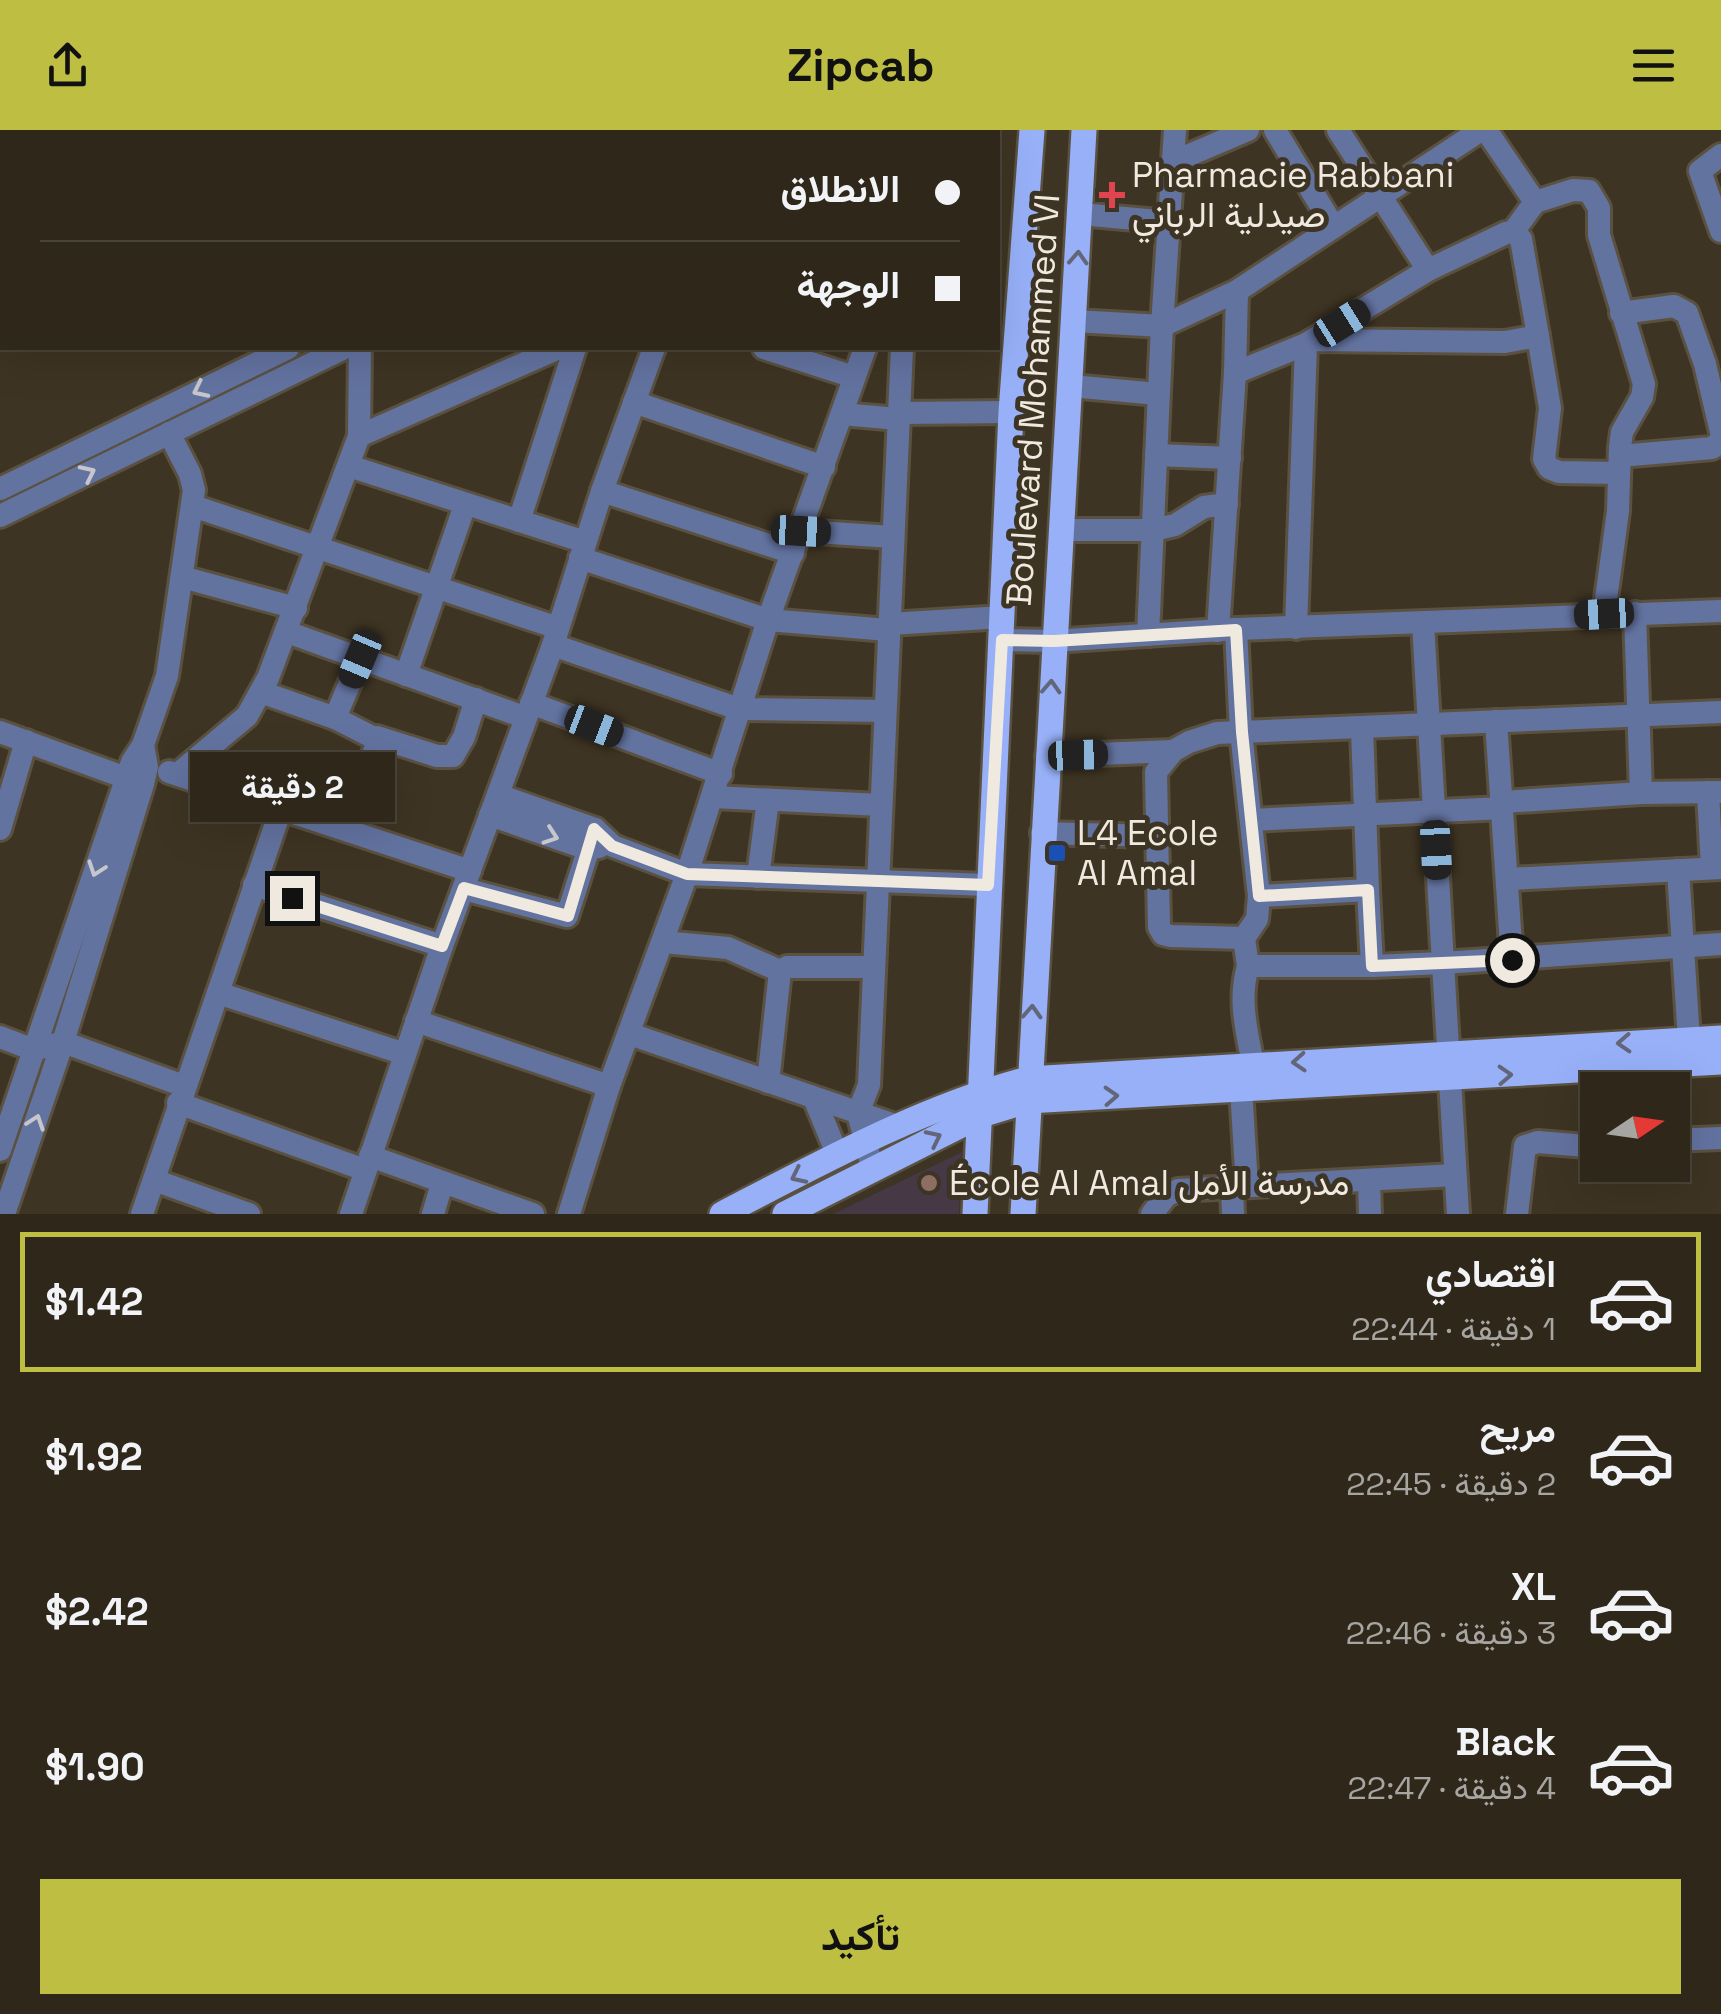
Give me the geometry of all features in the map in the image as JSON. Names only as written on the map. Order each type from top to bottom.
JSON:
[{"type":"main road","name":"Boulevard Mohammed VI","points":[[975,1214],[1003,629],[1011,412],[1009,298],[1032,130]]},
{"type":"main road","name":"Boulevard Mohammed VI","points":[[1023,1214],[1084,130]]},
{"type":"main road","points":[[1028,1090],[1241,1089],[1721,1038]]},
{"type":"main road","points":[[785,1214],[869,1156],[900,1128],[1028,1090],[1253,1065],[1721,1062]]},
{"type":"main road","points":[[722,1214],[838,1156],[869,1156],[981,1103]]},
{"type":"street","points":[[1148,636],[1175,130]]},
{"type":"street","points":[[1173,162],[1248,130]]},
{"type":"street","points":[[1274,130],[1333,226]]},
{"type":"street","points":[[1338,130],[1428,270]]},
{"type":"street","points":[[1075,321],[1162,326],[1237,291],[1483,130],[1535,202]]},
{"type":"street","points":[[1718,211],[1700,171],[1721,155]]},
{"type":"street","points":[[1235,373],[1309,342],[1428,270],[1513,232],[1535,202],[1572,190],[1589,191],[1599,208],[1599,235],[1644,384],[1642,397],[1622,432],[1618,512],[1604,614]]},
{"type":"street","points":[[1080,214],[1169,222]]},
{"type":"street","points":[[1513,232],[1521,240],[1549,392],[1544,459],[1550,468],[1559,472],[1619,464],[1712,448],[1721,441]]},
{"type":"street","points":[[1237,291],[1226,504],[1227,630],[1259,896],[1256,919],[1244,938],[1248,966],[1242,986],[1242,1010],[1253,1065]]},
{"type":"street","points":[[1620,314],[1674,306],[1687,313],[1705,364],[1721,432]]},
{"type":"street","points":[[1309,342],[1505,342],[1538,336]]},
{"type":"street","points":[[1296,628],[1309,342]]},
{"type":"street","points":[[0,489],[284,350]]},
{"type":"street","points":[[0,516],[340,350]]},
{"type":"street","points":[[179,774],[246,716],[262,692],[359,436],[360,350]]},
{"type":"street","points":[[359,436],[554,350]]},
{"type":"street","points":[[519,521],[574,350]]},
{"type":"street","points":[[351,1214],[653,350]]},
{"type":"street","points":[[770,350],[854,378]]},
{"type":"street","points":[[569,1214],[609,1086],[713,797],[768,620],[865,350]]},
{"type":"street","points":[[869,1156],[858,1113],[869,1085],[902,350]]},
{"type":"street","points":[[1070,386],[1158,394]]},
{"type":"street","points":[[634,402],[824,467]]},
{"type":"street","points":[[842,414],[1011,412]]},
{"type":"street","points":[[4,1214],[63,1042],[167,676],[192,506],[190,474],[169,433]]},
{"type":"street","points":[[1156,455],[1230,458]]},
{"type":"street","points":[[349,466],[519,521],[583,550],[768,620],[1003,629],[1054,641],[1227,630],[1721,612]]},
{"type":"street","points":[[602,492],[797,542],[893,536]]},
{"type":"street","points":[[406,675],[465,504]]},
{"type":"street","points":[[1061,530],[1153,530],[1175,525],[1204,507],[1226,504]]},
{"type":"street","points":[[192,506],[435,589],[739,708],[884,712]]},
{"type":"street","points":[[182,576],[296,608]]},
{"type":"street","points":[[1634,613],[1640,792]]},
{"type":"street","points":[[1423,622],[1458,1214]]},
{"type":"street","points":[[287,632],[476,699],[528,710],[720,774]]},
{"type":"street","points":[[335,718],[360,659]]},
{"type":"street","points":[[262,692],[376,737],[437,756],[453,756],[464,737],[476,699]]},
{"type":"street","points":[[1244,938],[1162,934],[1158,927],[1156,772],[1173,751],[1202,736],[1721,712]]},
{"type":"street","points":[[1496,721],[1512,960]]},
{"type":"street","points":[[1362,728],[1372,966]]},
{"type":"street","points":[[0,732],[138,768],[179,774],[347,830],[467,880],[568,916],[591,839]]},
{"type":"street","points":[[347,830],[378,743],[376,737]]},
{"type":"street","points":[[0,828],[26,740]]},
{"type":"street","points":[[1047,756],[1173,751]]},
{"type":"street","points":[[0,1150],[138,768]]},
{"type":"street","points":[[1252,820],[1434,812],[1640,792],[1714,792],[1716,868],[1508,878]]},
{"type":"street","points":[[713,797],[880,805]]},
{"type":"street","points":[[758,877],[768,800]]},
{"type":"street","points":[[494,805],[687,874],[988,885]]},
{"type":"street","points":[[142,1214],[280,809]]},
{"type":"street","points":[[1042,834],[1156,836]]},
{"type":"street","points":[[1678,870],[1688,1040]]},
{"type":"street","points":[[254,886],[442,946]]},
{"type":"street","points":[[1259,896],[1368,890]]},
{"type":"street","points":[[663,942],[728,948],[780,971],[787,967],[874,967]]},
{"type":"street","points":[[1248,966],[1512,960],[1721,944]]},
{"type":"street","points":[[768,1082],[780,971]]},
{"type":"street","points":[[218,992],[404,1054]]},
{"type":"street","points":[[416,1021],[609,1086]]},
{"type":"street","points":[[630,1034],[900,1128]]},
{"type":"street","points":[[0,1038],[34,1050],[63,1042],[181,1094],[367,1163],[533,1214]]},
{"type":"street","points":[[1233,1214],[1240,1186],[1241,1089]]},
{"type":"street","points":[[814,1098],[838,1156]]},
{"type":"street","points":[[1690,1139],[1721,1138]]},
{"type":"street","points":[[1517,1214],[1525,1146],[1538,1142],[1580,1146]]},
{"type":"street","points":[[1152,1214],[1166,1196],[1178,1190],[1455,1176]]},
{"type":"street","points":[[154,1180],[248,1214]]},
{"type":"street","points":[[1369,1180],[1370,1214]]},
{"type":"street","points":[[433,1214],[442,1184]]},
{"type":"shaded area","name":"École Al Amal مدرسة الأمل","points":[[962,1152],[959,1214],[833,1214]]},
{"type":"place","name":"Pharmacie Rabbani صيدلية الرباني","points":[[1112,195]]},
{"type":"place","name":"L4 Ecole Al Amal","points":[[1057,853]]},
{"type":"place","name":"École Al Amal مدرسة الأمل","points":[[929,1183]]},
{"type":"route","points":[[292,898],[442,946],[464,888],[568,916],[594,829],[612,846],[687,874],[988,885],[1002,640],[1054,641],[1236,630],[1259,896],[1368,890],[1372,966],[1512,960]]}]
